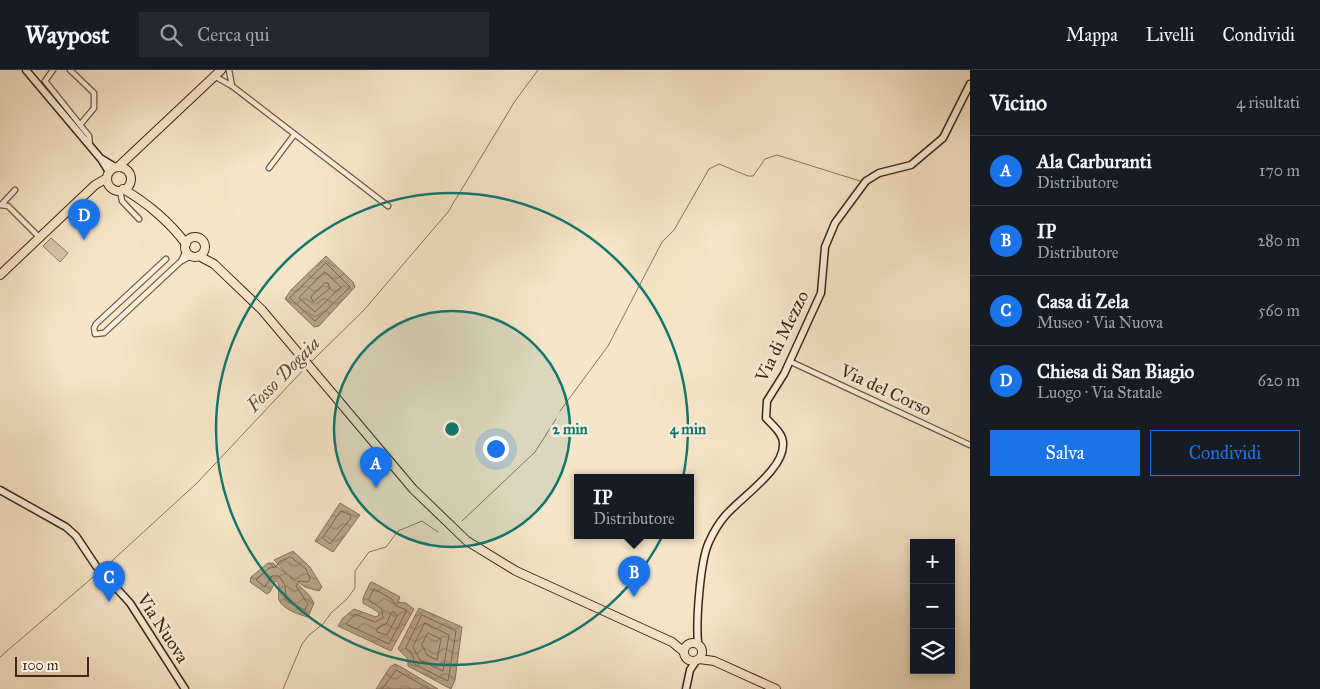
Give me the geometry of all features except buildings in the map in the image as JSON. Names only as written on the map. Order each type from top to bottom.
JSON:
[{"type":"main road","points":[[0,275],[95,184],[111,174],[129,154],[218,73]]},
{"type":"main road","points":[[124,188],[130,177],[127,171],[129,154]]},
{"type":"main road","points":[[111,174],[127,171]]},
{"type":"main road","points":[[111,174],[114,190],[124,188],[176,231],[191,252],[214,264]]},
{"type":"main road","points":[[176,231],[202,240],[214,264],[262,310],[413,489],[467,541],[516,571],[776,689]]},
{"type":"main road","points":[[191,252],[192,238]]},
{"type":"main road","points":[[191,252],[205,249]]},
{"type":"street","points":[[26,70],[90,145],[111,174]]},
{"type":"street","points":[[53,70],[45,81],[89,136],[90,145]]},
{"type":"street","points":[[70,70],[94,93],[94,108],[80,125]]},
{"type":"street","points":[[229,70],[232,86]]},
{"type":"street","points":[[218,73],[230,79]]},
{"type":"street","points":[[218,73],[294,135],[388,206]]},
{"type":"street","name":"Via di Mezzo","points":[[693,651],[697,634],[704,561],[709,542],[724,517],[766,477],[780,458],[783,444],[782,437],[766,418],[767,401],[789,361],[821,293],[824,247],[827,238],[842,212],[872,176],[886,170],[910,165],[932,149],[950,129],[970,84]]},
{"type":"street","points":[[269,168],[294,135]]},
{"type":"street","points":[[124,188],[122,201],[139,219]]},
{"type":"street","points":[[16,190],[1,205],[9,208],[40,238]]},
{"type":"street","points":[[166,258],[96,324],[94,328],[95,334],[104,333],[191,252]]},
{"type":"street","points":[[137,284],[146,294]]},
{"type":"street","name":"Via del Corso","points":[[789,361],[970,445]]},
{"type":"street","name":"Via Nuova","points":[[0,490],[66,527],[88,550],[96,566],[130,603],[185,689]]},
{"type":"street","points":[[686,689],[693,651]]},
{"type":"shaded area","points":[[51,238],[68,253],[60,262],[43,246]]},
{"type":"water","points":[[326,256],[353,282],[355,287],[319,326],[314,327],[285,299],[291,290]]},
{"type":"water","points":[[340,503],[360,515],[333,552],[315,541]]},
{"type":"water","points":[[293,551],[310,567],[322,587],[319,591],[305,587],[289,576],[309,595],[314,603],[308,617],[292,611],[281,603],[279,600],[279,585],[276,580],[267,594],[250,582],[251,577],[268,563],[273,563],[288,575],[274,560]]},
{"type":"water","points":[[372,582],[400,597],[398,602],[406,603],[414,609],[391,651],[338,626],[343,618],[354,609],[376,617],[379,615],[378,612],[363,603],[363,598]]},
{"type":"water","points":[[419,608],[462,627],[455,680],[451,689],[408,666],[408,659],[398,649]]},
{"type":"water","points":[[395,664],[438,689],[376,689],[390,667]]},
{"type":"waterway","name":"Fosso Dogaia","points":[[311,362],[364,310],[448,212],[515,101],[538,70]]},
{"type":"waterway","points":[[560,411],[608,346],[662,242],[674,230],[709,169],[719,164],[748,176],[753,176],[765,159],[777,155],[860,181]]},
{"type":"waterway","name":"Fosso Dogaia","points":[[102,570],[197,483],[306,367]]},
{"type":"waterway","points":[[462,521],[535,452],[556,419]]},
{"type":"waterway","points":[[283,689],[302,644],[347,599],[355,588],[355,571],[369,552],[386,547],[398,531],[422,521],[438,532]]},
{"type":"waterway","name":"Fosso Dogaia","points":[[0,657],[99,572]]},
{"type":"place","name":"Chiesa di San Biagio","points":[[84,240]]},
{"type":"place","name":"Ala Carburanti","points":[[376,488]]},
{"type":"place","name":"IP","points":[[634,597]]},
{"type":"place","name":"Casa di Zela","points":[[109,602]]}]
